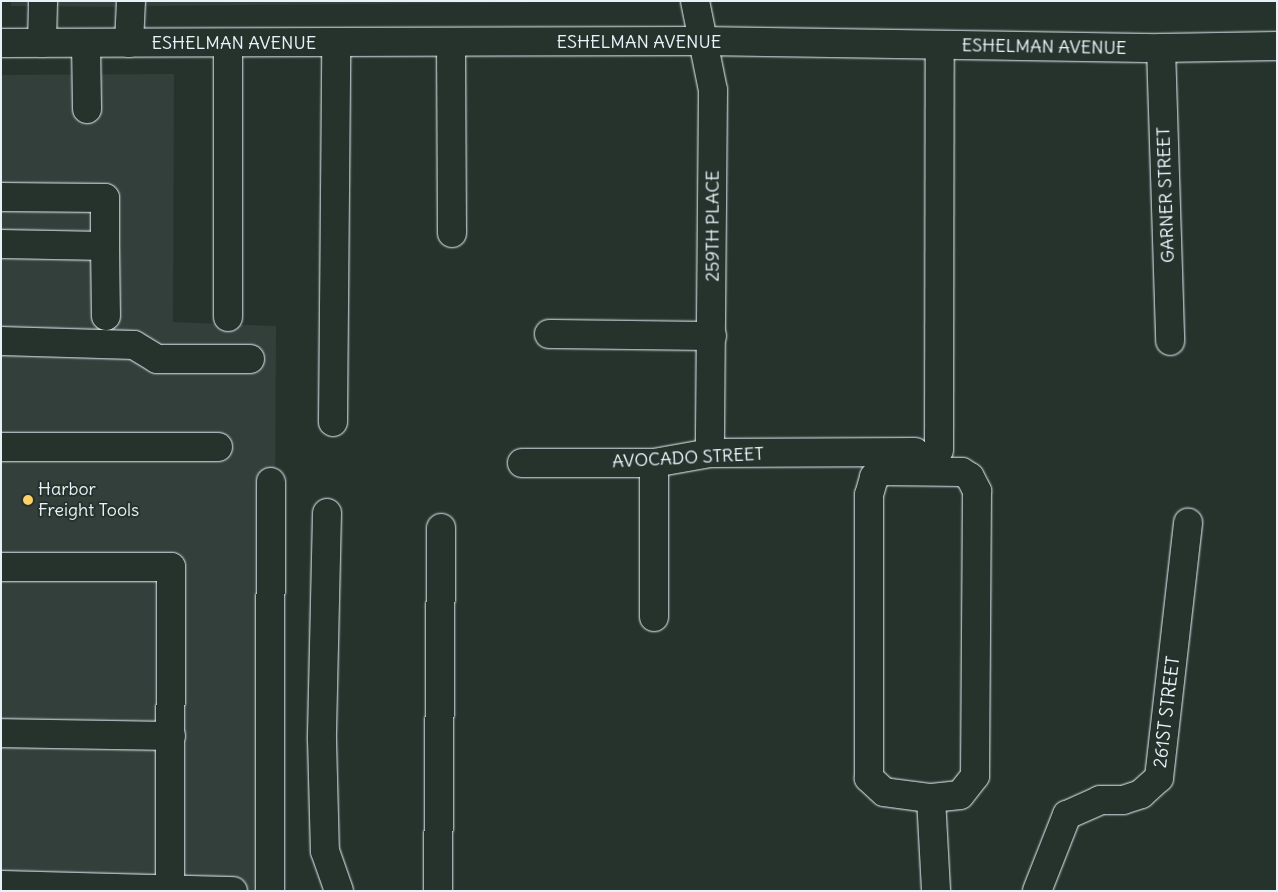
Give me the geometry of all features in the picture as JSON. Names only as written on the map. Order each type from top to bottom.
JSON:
[{"type":"street","points":[[42,43],[43,1]]},
{"type":"street","points":[[129,43],[130,1]]},
{"type":"street","name":"259TH PLACE","points":[[695,1],[701,41],[713,90],[710,453]]},
{"type":"street","name":"ESHELMAN AVENUE","points":[[1,43],[701,41],[1161,48],[1277,46]]},
{"type":"street","points":[[333,422],[336,42]]},
{"type":"street","points":[[451,42],[452,233]]},
{"type":"street","points":[[86,43],[87,109]]},
{"type":"street","points":[[228,43],[228,317]]},
{"type":"street","name":"AVOCADO STREET","points":[[522,463],[654,463],[710,453],[927,451],[940,45]]},
{"type":"street","name":"GARNER STREET","points":[[1161,48],[1170,341]]},
{"type":"street","points":[[1,197],[105,198],[106,316]]},
{"type":"street","points":[[1,244],[105,246]]},
{"type":"street","points":[[549,334],[712,336]]},
{"type":"street","points":[[1,341],[134,345],[157,359],[250,358]]},
{"type":"street","points":[[1,447],[218,447]]},
{"type":"street","points":[[654,463],[654,617]]},
{"type":"street","points":[[883,471],[962,472],[970,477],[977,491],[975,776],[960,795],[931,798],[884,792],[869,778],[870,495],[874,477],[883,471]]},
{"type":"street","points":[[270,891],[271,482]]},
{"type":"street","points":[[327,513],[322,740],[325,851],[339,891]]},
{"type":"street","name":"261ST STREET","points":[[1037,891],[1067,815],[1100,800],[1123,800],[1141,794],[1159,778],[1188,523]]},
{"type":"street","points":[[438,891],[441,528]]},
{"type":"street","points":[[1,567],[171,567],[170,890]]},
{"type":"street","points":[[1,733],[171,736]]},
{"type":"street","points":[[931,798],[936,891]]},
{"type":"street","points":[[1,885],[233,891]]},
{"type":"shaded area","points":[[11,1],[125,1],[125,7],[11,6]]},
{"type":"shaded area","points":[[143,1],[653,1],[143,6]]},
{"type":"shaded area","points":[[174,74],[173,322],[276,326],[273,891],[1,891],[1,75]]},
{"type":"place","name":"Harbor Freight Tools","points":[[28,500]]}]
